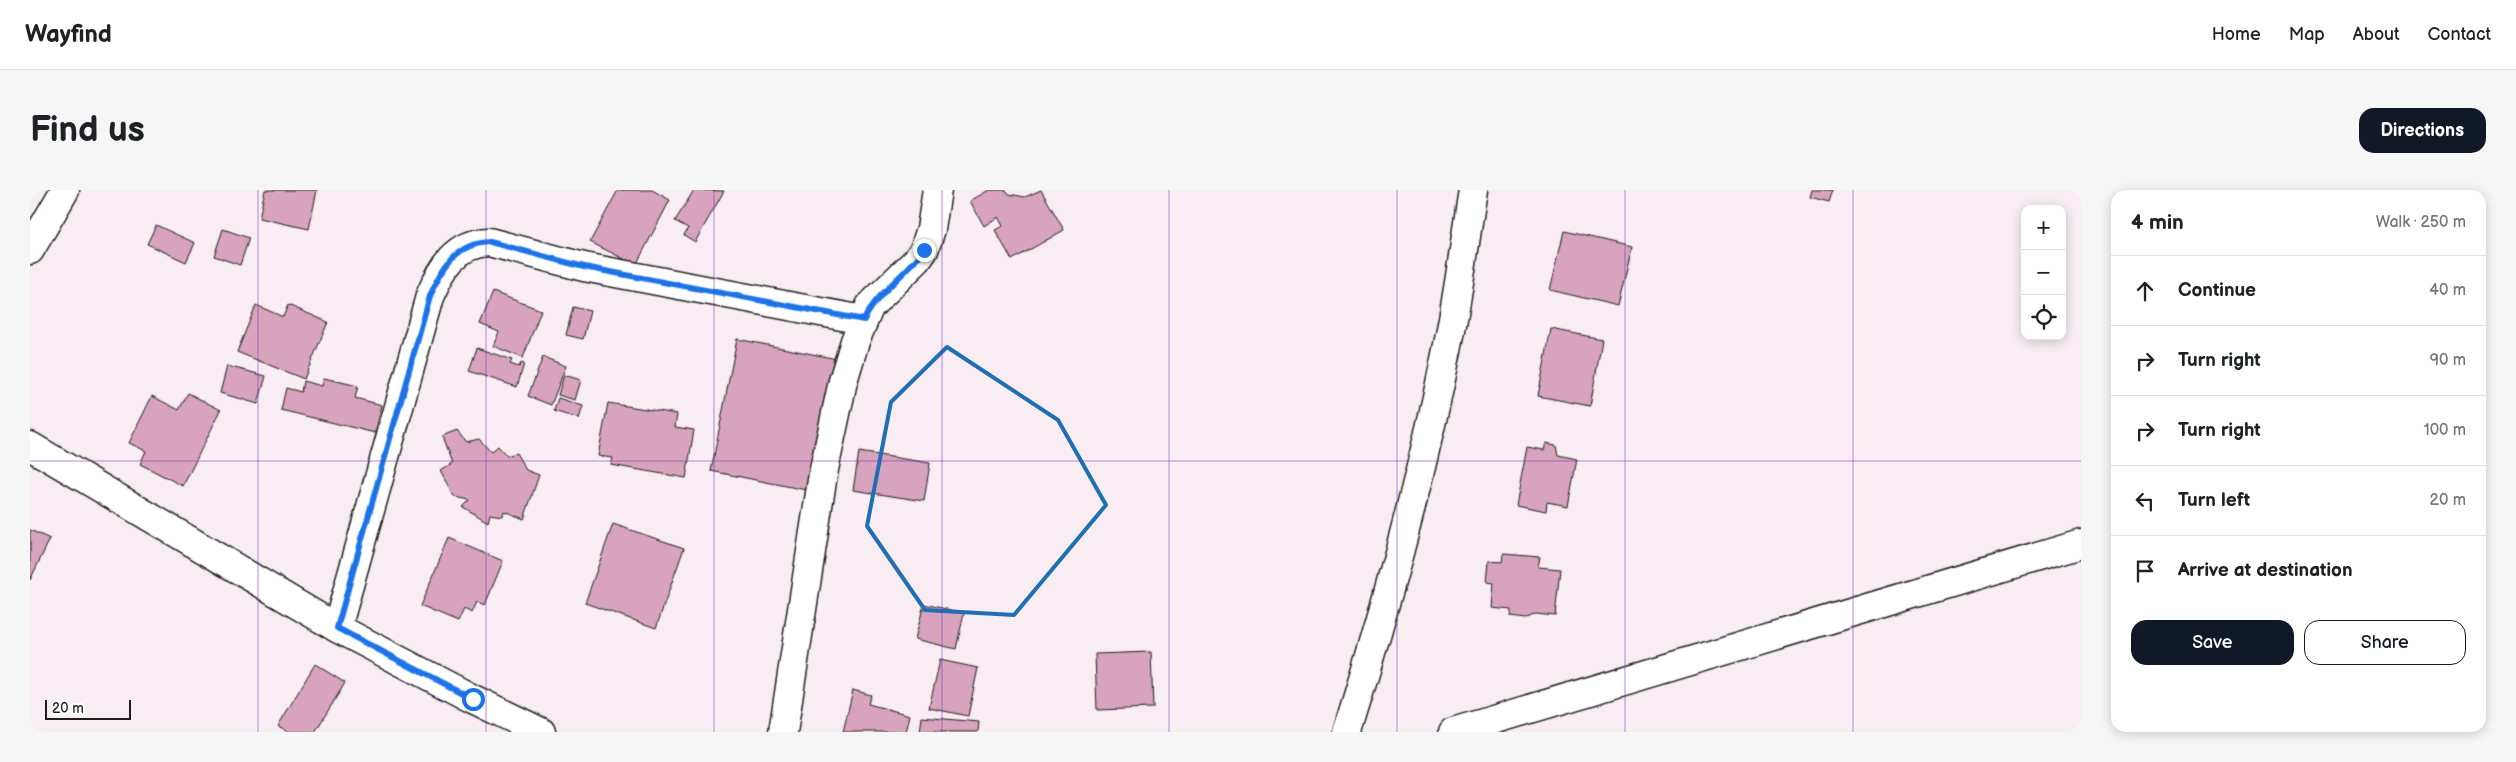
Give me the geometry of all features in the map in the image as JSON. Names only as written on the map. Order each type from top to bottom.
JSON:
[{"type":"street","points":[[30,250],[65,190]]},
{"type":"street","points":[[783,732],[823,474],[843,382],[855,340],[870,306],[917,260],[924,250],[931,229],[937,190]]},
{"type":"street","points":[[1347,732],[1379,631],[1416,490],[1450,338],[1473,190]]},
{"type":"street","points":[[337,628],[430,296],[440,273],[451,258],[466,246],[478,242],[490,242],[584,267],[864,320]]},
{"type":"street","points":[[30,446],[337,628],[490,708],[541,732]]},
{"type":"street","points":[[1453,732],[1481,728],[2081,544]]},
{"type":"highlighted area","points":[[947,347],[1058,420],[1106,505],[1014,615],[925,610],[867,526],[891,402]]},
{"type":"building","points":[[265,190],[317,190],[309,229],[259,218]]},
{"type":"building","points":[[618,190],[652,190],[670,200],[636,265],[590,242]]},
{"type":"building","points":[[694,190],[724,191],[695,242],[684,235],[688,228],[675,221]]},
{"type":"building","points":[[989,190],[1006,190],[1009,194],[1025,197],[1041,190],[1064,230],[1012,260],[995,230],[1003,226],[998,217],[984,226],[970,201]]},
{"type":"building","points":[[1812,190],[1833,190],[1829,202],[1810,197]]},
{"type":"building","points":[[156,225],[195,243],[186,262],[147,244]]},
{"type":"building","points":[[223,229],[249,238],[240,265],[214,256]]},
{"type":"building","points":[[1564,231],[1632,247],[1618,306],[1550,290]]},
{"type":"building","points":[[493,292],[541,310],[523,358],[493,346],[499,332],[480,324]]},
{"type":"building","points":[[256,305],[283,317],[288,305],[328,322],[304,379],[237,352]]},
{"type":"building","points":[[573,307],[590,311],[583,339],[566,335]]},
{"type":"building","points":[[1551,329],[1602,339],[1590,406],[1538,396]]},
{"type":"building","points":[[737,339],[837,359],[811,491],[711,471]]},
{"type":"building","points":[[477,348],[512,360],[510,364],[519,367],[521,363],[524,364],[517,387],[469,371]]},
{"type":"building","points":[[543,357],[566,366],[551,405],[528,396]]},
{"type":"building","points":[[227,366],[266,376],[258,404],[220,393]]},
{"type":"building","points":[[564,375],[581,380],[575,400],[558,395]]},
{"type":"building","points":[[324,378],[358,386],[355,398],[382,405],[375,433],[281,410],[286,388],[301,392],[303,381],[322,386]]},
{"type":"building","points":[[188,393],[221,410],[183,486],[140,464],[146,451],[129,443],[152,396],[179,410]]},
{"type":"building","points":[[558,398],[583,406],[579,419],[554,411]]},
{"type":"building","points":[[608,403],[677,414],[675,427],[694,430],[686,478],[611,465],[613,458],[598,456]]},
{"type":"building","points":[[457,431],[466,442],[479,439],[491,452],[498,446],[507,456],[516,453],[526,470],[539,475],[524,519],[504,511],[502,516],[490,514],[488,522],[463,507],[470,500],[455,497],[441,471],[452,464],[442,437]]},
{"type":"building","points":[[1546,443],[1556,445],[1558,455],[1577,459],[1568,506],[1547,502],[1546,511],[1516,505],[1527,447],[1544,450]]},
{"type":"building","points":[[859,452],[930,463],[924,501],[853,490]]},
{"type":"building","points":[[613,524],[684,548],[656,628],[585,603]]},
{"type":"building","points":[[30,530],[50,539],[30,580]]},
{"type":"building","points":[[449,538],[503,561],[485,605],[477,602],[472,613],[464,609],[458,622],[420,606]]},
{"type":"building","points":[[1503,554],[1540,557],[1538,567],[1560,569],[1555,616],[1536,614],[1525,619],[1510,617],[1511,610],[1492,608],[1494,583],[1487,582],[1489,561],[1502,562]]},
{"type":"building","points":[[924,604],[964,613],[956,649],[915,639]]},
{"type":"building","points":[[1151,652],[1153,708],[1097,710],[1095,654]]},
{"type":"building","points":[[940,660],[978,668],[968,716],[929,708]]},
{"type":"building","points":[[315,664],[345,683],[315,732],[289,732],[278,726]]},
{"type":"building","points":[[853,690],[871,695],[868,704],[910,715],[906,732],[843,732]]},
{"type":"building","points":[[922,717],[979,722],[978,732],[920,732]]},
{"type":"route","points":[[473,699],[337,628],[430,296],[440,273],[451,258],[466,246],[478,242],[490,242],[584,267],[864,320],[870,306],[917,260],[924,250]]}]
